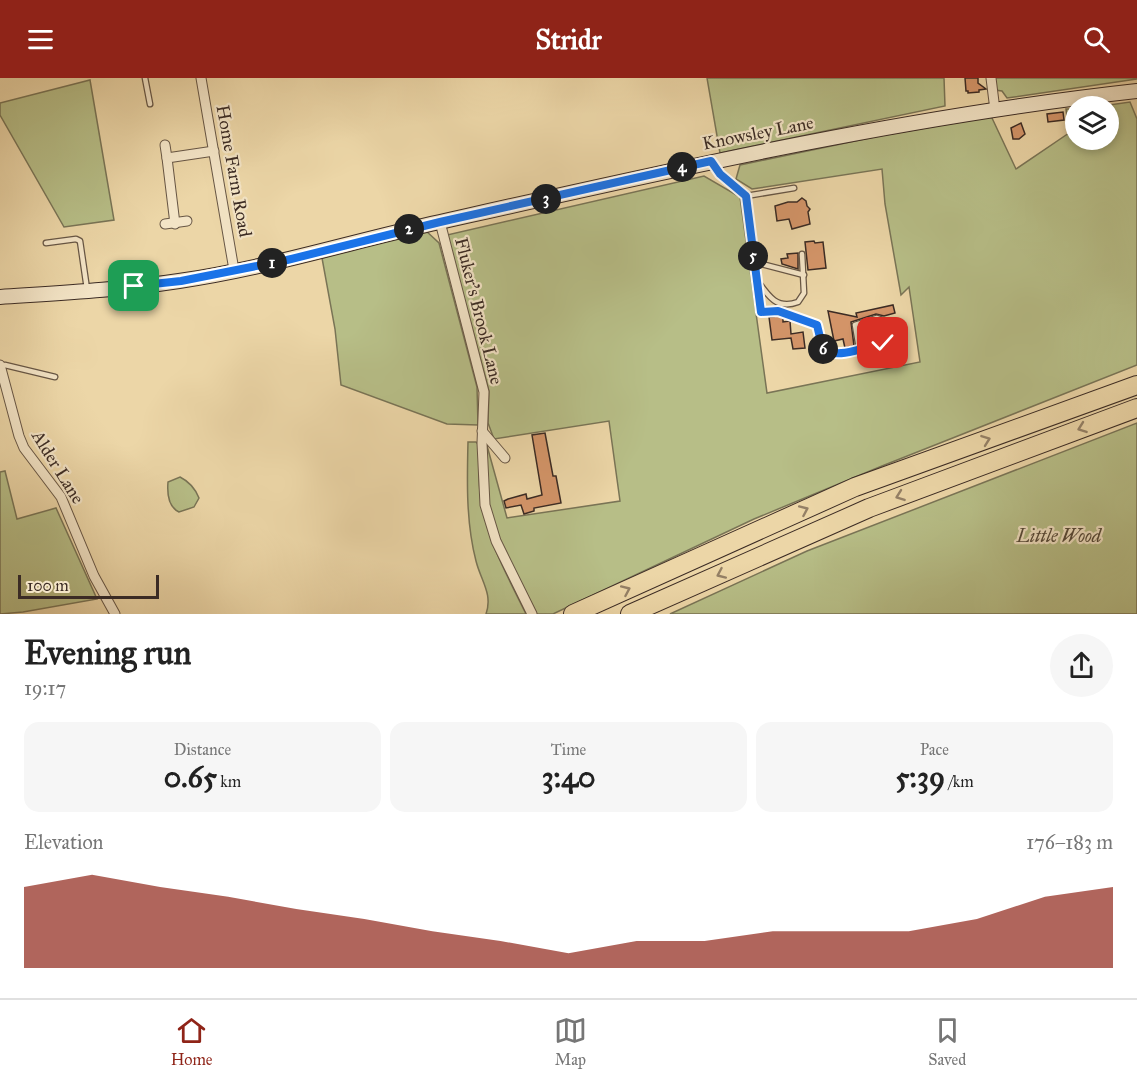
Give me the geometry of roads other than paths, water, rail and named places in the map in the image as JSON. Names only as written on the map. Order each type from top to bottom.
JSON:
[{"type":"highway","points":[[573,614],[855,487],[1137,385]]},
{"type":"highway","points":[[630,614],[869,508],[1137,408]]},
{"type":"main road","name":"Knowsley Lane","points":[[0,297],[87,292],[181,281],[287,260],[440,222],[847,133],[1137,91]]},
{"type":"street","name":"Home Farm Road","points":[[201,78],[234,270]]},
{"type":"street","points":[[991,78],[995,110]]},
{"type":"street","points":[[165,145],[170,224],[187,221]]},
{"type":"street","points":[[167,158],[214,151]]},
{"type":"street","name":"Fluker's Brook Lane","points":[[440,222],[484,392],[482,431],[484,505],[496,542],[530,612]]},
{"type":"street","name":"Alder Lane","points":[[0,366],[24,448],[60,497],[94,576],[115,614]]},
{"type":"street","points":[[482,431],[505,458]]},
{"type":"lane","points":[[145,78],[150,104]]},
{"type":"lane","points":[[711,161],[720,174],[746,196],[761,312],[778,311],[817,325],[823,350],[829,354],[838,354],[859,349],[883,343],[887,338],[885,321],[878,318],[855,325],[859,349]]},
{"type":"lane","points":[[746,196],[794,188]]},
{"type":"lane","points":[[46,243],[76,239],[80,241],[87,292]]},
{"type":"lane","points":[[756,279],[773,301],[789,305],[798,302],[803,297],[802,254]]},
{"type":"lane","points":[[754,262],[804,275]]},
{"type":"lane","points":[[0,366],[5,365],[55,377]]},
{"type":"park label","name":"Little Wood","points":[[1059,536]]}]
